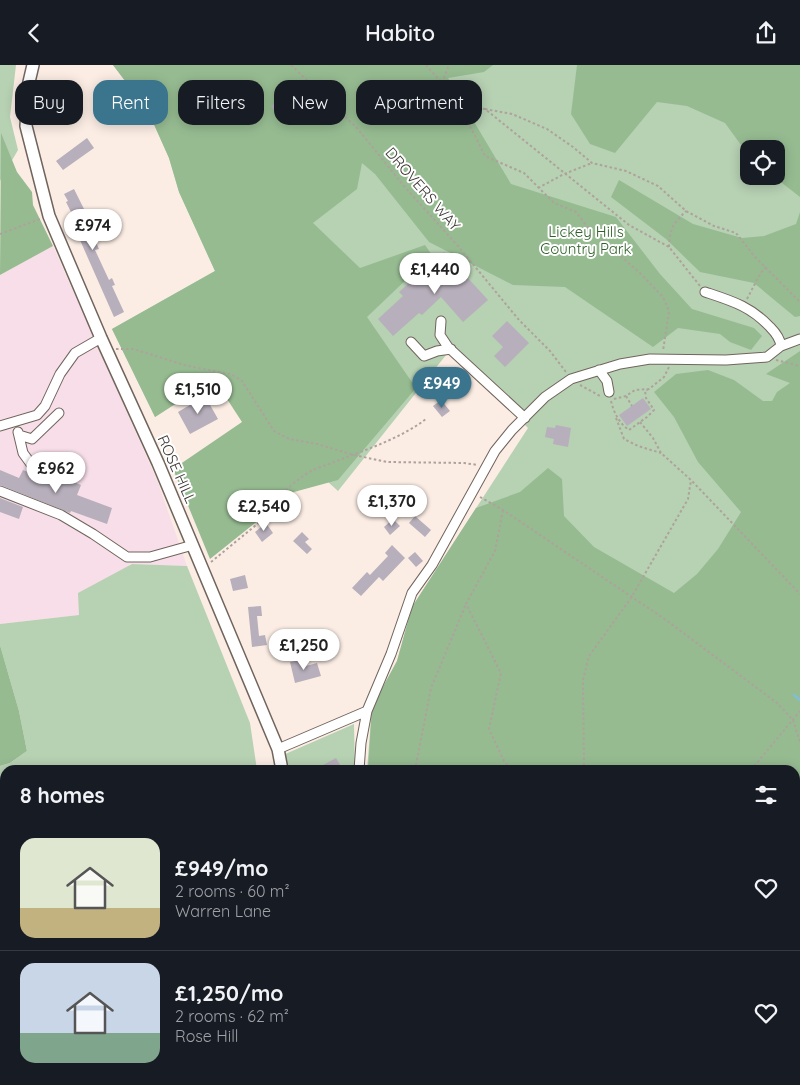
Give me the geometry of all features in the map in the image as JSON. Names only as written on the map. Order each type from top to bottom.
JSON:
[{"type":"main road","name":"ROSE HILL","points":[[33,65],[29,82],[26,127],[49,216],[101,338],[194,545],[278,749],[281,765]]},
{"type":"street","points":[[706,292],[744,305],[759,315],[780,339],[781,347]]},
{"type":"street","points":[[441,321],[440,335],[450,349],[525,418]]},
{"type":"street","points":[[0,426],[37,415],[45,406],[60,374],[75,353],[101,338]]},
{"type":"street","points":[[359,765],[367,711],[391,654],[412,593],[432,565],[495,451],[545,397],[571,379],[599,369],[650,359],[726,360],[767,357],[781,347],[800,339]]},
{"type":"street","points":[[411,342],[424,356],[450,349]]},
{"type":"street","points":[[599,369],[607,381],[606,394]]},
{"type":"street","points":[[19,435],[32,439],[59,413]]},
{"type":"street","points":[[16,422],[23,453],[31,464]]},
{"type":"street","points":[[0,491],[61,515],[127,557],[150,557],[194,545]]},
{"type":"street","points":[[278,749],[367,711]]},
{"type":"path","name":"DROVERS WAY","points":[[291,65],[357,127],[404,186],[458,246],[519,320],[550,351],[571,379]]},
{"type":"path","points":[[426,65],[439,80]]},
{"type":"path","points":[[443,80],[449,65]]},
{"type":"path","points":[[482,109],[512,114],[547,129],[592,163],[626,171],[658,187],[686,211],[714,226],[736,233],[755,257],[800,302]]},
{"type":"path","points":[[485,109],[629,225],[669,247],[706,292]]},
{"type":"path","points":[[469,125],[485,156],[524,173],[554,203],[576,212],[590,230],[640,272],[663,297],[669,311],[665,359],[670,365],[664,377],[645,391],[646,398],[654,410],[629,430],[622,425],[614,411]]},
{"type":"path","points":[[538,187],[592,163]]},
{"type":"path","points":[[669,247],[670,233],[674,223],[686,211]]},
{"type":"path","points":[[0,234],[49,216]]},
{"type":"path","points":[[744,305],[760,274],[766,267]]},
{"type":"path","points":[[108,350],[133,349],[188,366],[231,374],[242,381],[274,431],[279,435],[387,462],[464,463],[485,467]]},
{"type":"path","points":[[767,357],[800,366]]},
{"type":"path","points":[[571,379],[589,391],[606,394]]},
{"type":"path","points":[[649,389],[635,390],[626,396],[611,400],[624,439],[638,447],[661,453]]},
{"type":"path","points":[[626,396],[632,406]]},
{"type":"path","points":[[202,566],[211,562],[272,512],[272,507],[281,495],[310,471],[354,455],[415,427],[426,419]]},
{"type":"path","points":[[640,422],[661,453],[691,480],[800,594]]},
{"type":"path","points":[[584,765],[583,680],[589,656],[631,598],[688,499],[691,480]]},
{"type":"path","points":[[472,492],[503,510],[666,620],[777,703],[793,720],[800,742]]},
{"type":"path","points":[[416,765],[431,688],[466,604],[495,551],[503,510]]},
{"type":"path","points":[[466,604],[501,673],[489,729],[508,765]]},
{"type":"path","points":[[754,765],[800,711]]},
{"type":"shaded area","points":[[53,246],[157,480],[187,566],[131,564],[79,615],[0,624],[0,275]]},
{"type":"green space","points":[[0,65],[16,65],[10,117],[18,150],[0,181]]},
{"type":"green space","name":"Lickey Hills Country Park","points":[[113,65],[800,65],[800,765],[367,765],[372,707],[397,661],[412,607],[528,428],[450,350],[338,491],[214,379],[155,417],[112,329],[215,271],[179,192],[169,158],[154,125],[168,125],[168,80],[124,80]]},
{"type":"green space","points":[[113,65],[493,65],[484,72],[448,78],[449,80],[356,80],[356,125],[476,125],[511,184],[616,217],[660,274],[692,309],[754,328],[762,336],[751,350],[730,342],[720,334],[678,328],[653,347],[565,287],[513,285],[429,242],[375,174],[362,163],[357,189],[313,223],[360,268],[425,245],[432,255],[367,317],[416,388],[338,480],[294,492],[210,559],[173,469],[242,422],[214,379],[155,417],[112,329],[215,271],[179,192],[169,158],[154,125],[168,125],[168,80],[124,80]]},
{"type":"green space","points":[[577,65],[800,65],[800,197],[785,185],[785,140],[740,140],[740,144],[725,123],[687,106],[657,102],[615,153],[590,144],[571,114]]},
{"type":"green space","points":[[1,133],[17,172],[32,192],[33,205],[53,246],[0,275]]},
{"type":"green space","points":[[619,180],[693,224],[742,238],[764,236],[796,224],[800,212],[800,316],[795,317],[754,283],[700,272],[666,239],[611,197]]},
{"type":"green space","points":[[800,351],[800,765],[368,765],[372,707],[397,661],[412,607],[476,508],[520,492],[548,468],[562,479],[564,516],[594,547],[674,593],[697,574],[718,549],[741,512],[698,462],[674,417],[654,392],[676,374],[708,370],[734,380],[763,401],[772,401],[777,392],[790,383],[766,374]]},
{"type":"green space","points":[[132,564],[187,566],[250,723],[256,765],[3,765],[10,763],[27,751],[19,711],[0,645],[0,624],[79,615],[78,593]]},
{"type":"green space","points":[[0,645],[19,711],[27,751],[10,763],[0,765]]},
{"type":"green space","points":[[354,724],[355,765],[284,765],[283,755]]},
{"type":"building","points":[[87,138],[94,148],[63,170],[56,161]]},
{"type":"building","points":[[74,189],[91,223],[88,224],[99,249],[95,250],[109,280],[112,278],[115,285],[112,286],[124,312],[114,317],[76,231],[80,230],[66,202],[68,201],[64,194]]},
{"type":"building","points":[[444,252],[488,300],[463,322],[441,297],[422,315],[419,313],[393,336],[378,319],[403,296],[399,292]]},
{"type":"building","points":[[507,321],[529,343],[505,367],[494,356],[503,347],[492,336]]},
{"type":"building","points":[[205,396],[218,419],[190,434],[178,412]]},
{"type":"building","points":[[643,398],[651,409],[627,426],[619,415]]},
{"type":"building","points":[[441,400],[450,411],[442,417],[433,406]]},
{"type":"building","points":[[556,425],[571,428],[568,447],[553,444],[554,439],[545,437],[547,427],[555,428]]},
{"type":"building","points":[[0,470],[19,478],[23,470],[41,477],[44,470],[81,485],[77,495],[112,508],[107,524],[71,511],[70,513],[0,485]]},
{"type":"building","points":[[0,498],[23,507],[19,519],[0,512]]},
{"type":"building","points":[[415,516],[431,530],[425,537],[409,523]]},
{"type":"building","points":[[393,519],[400,526],[390,535],[384,527]]},
{"type":"building","points":[[266,523],[273,533],[262,542],[255,532]]},
{"type":"building","points":[[302,532],[309,539],[305,542],[312,549],[307,554],[293,541]]},
{"type":"building","points":[[392,545],[405,558],[383,581],[379,577],[361,596],[352,588],[367,572],[370,575],[388,556],[385,553]]},
{"type":"building","points":[[415,552],[423,561],[416,567],[408,558]]},
{"type":"building","points":[[245,575],[248,588],[233,591],[230,579]]},
{"type":"building","points":[[261,606],[262,616],[257,616],[259,636],[265,635],[267,645],[252,647],[248,607]]},
{"type":"building","points":[[300,660],[302,667],[317,663],[321,676],[295,683],[290,662]]},
{"type":"building","points":[[336,758],[340,765],[323,765]]},
{"type":"waterway","points":[[794,695],[800,700]]}]
